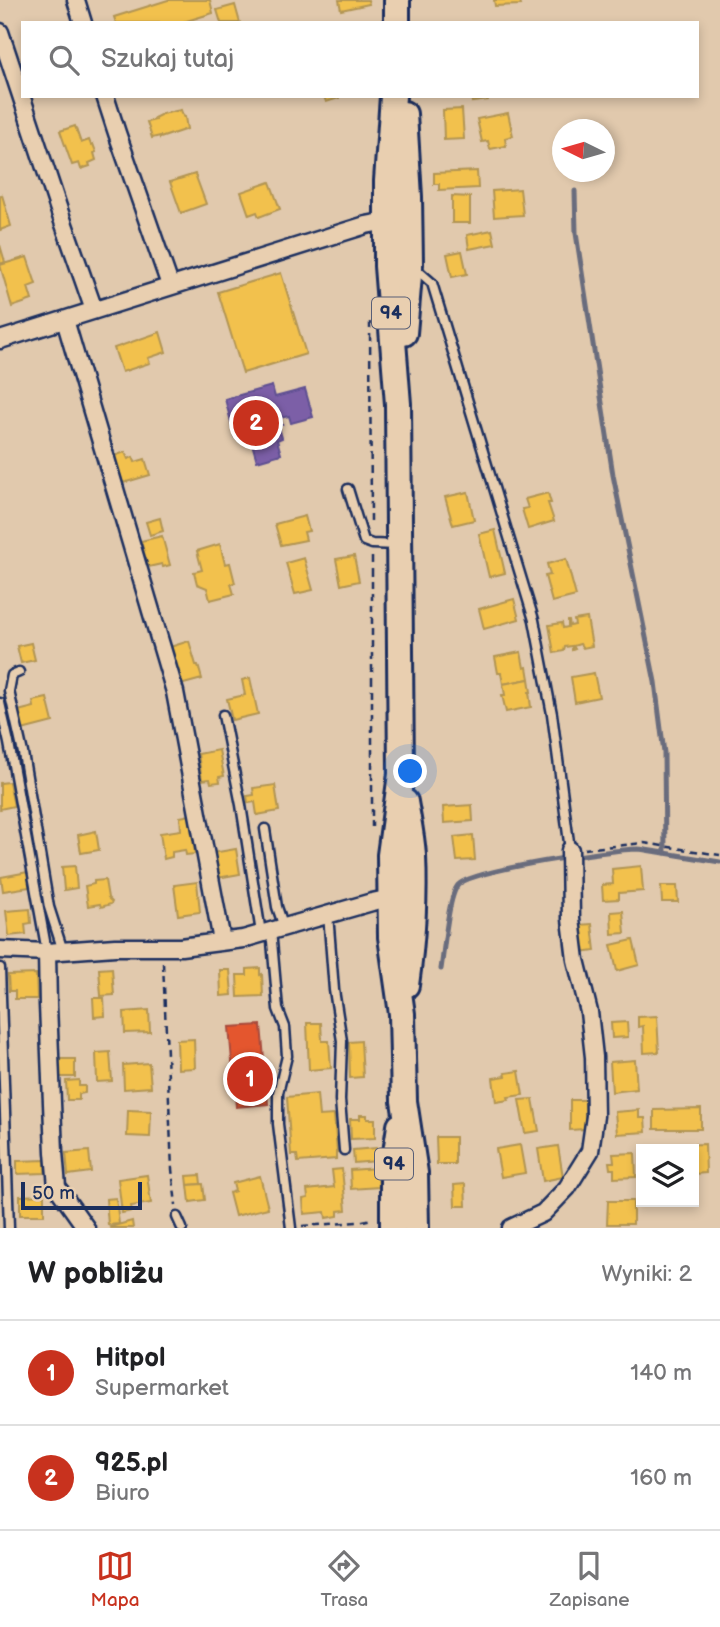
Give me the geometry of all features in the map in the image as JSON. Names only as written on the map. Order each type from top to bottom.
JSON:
[{"type":"main road","points":[[397,0],[397,21]]},
{"type":"main road","name":"94","points":[[393,98],[387,181],[387,266],[398,404],[401,774],[390,855],[391,937],[402,1014],[404,1101],[415,1173],[416,1228]]},
{"type":"main road","name":"94","points":[[398,404],[410,259],[410,197],[402,98]]},
{"type":"main road","name":"94","points":[[401,774],[413,853],[413,938],[402,1014]]},
{"type":"main road","name":"94","points":[[381,1224],[393,1172],[404,1101]]},
{"type":"street","points":[[76,0],[82,21]]},
{"type":"street","points":[[0,32],[21,95]]},
{"type":"street","points":[[22,98],[94,310]]},
{"type":"street","points":[[107,98],[170,285]]},
{"type":"street","points":[[0,340],[170,285],[366,225],[387,221],[410,197]]},
{"type":"street","points":[[387,221],[404,239],[410,259]]},
{"type":"street","points":[[65,320],[175,692],[222,942]]},
{"type":"street","points":[[510,1228],[542,1213],[567,1188],[590,1151],[595,1116],[594,1057],[589,1012],[576,960],[571,919],[570,850]]},
{"type":"street","points":[[0,950],[181,947],[243,939],[391,898],[413,866]]},
{"type":"street","points":[[391,898],[407,918],[413,938]]},
{"type":"street","points":[[55,951],[49,1045],[57,1187],[86,1228]]},
{"type":"lane","points":[[410,259],[432,283],[534,620],[552,714],[570,850]]},
{"type":"lane","points":[[348,489],[364,541],[400,545]]},
{"type":"lane","points":[[19,672],[12,675],[9,691],[23,753],[55,951]]},
{"type":"lane","points":[[0,703],[55,951]]},
{"type":"lane","points":[[223,715],[241,805],[272,930],[278,1009],[285,1027],[287,1056],[278,1093],[278,1124],[291,1227]]},
{"type":"lane","points":[[265,829],[277,907],[272,930]]},
{"type":"lane","points":[[328,915],[334,990],[342,1041],[340,1100],[344,1150]]},
{"type":"lane","points":[[0,968],[9,1228]]},
{"type":"lane","points":[[177,1217],[182,1228]]},
{"type":"path","points":[[370,315],[372,829]]},
{"type":"path","points":[[570,850],[644,843],[720,855]]},
{"type":"path","points":[[162,946],[172,1169],[177,1217]]},
{"type":"path","points":[[291,1227],[381,1224]]},
{"type":"building: Mieszkania","points":[[168,0],[210,0],[213,13],[187,21],[115,21],[114,17]]},
{"type":"building: Mieszkania","points":[[339,0],[368,0],[369,4],[341,10]]},
{"type":"building: Mieszkania","points":[[494,0],[520,0],[521,5],[495,6]]},
{"type":"building: Mieszkania","points":[[235,5],[239,21],[220,21],[217,10]]},
{"type":"building: Mieszkania","points":[[472,98],[488,98],[488,100],[472,102]]},
{"type":"building: Mieszkania","points":[[462,109],[464,139],[444,140],[443,110]]},
{"type":"building: Mieszkania","points":[[181,110],[187,129],[152,138],[147,122],[162,114]]},
{"type":"building: Mieszkania","points":[[508,113],[513,136],[505,138],[506,146],[490,149],[488,141],[482,142],[477,119]]},
{"type":"building: Mieszkania","points":[[75,126],[81,143],[89,140],[96,152],[96,160],[81,169],[79,163],[72,165],[60,131]]},
{"type":"building: Mieszkania","points":[[477,171],[478,188],[439,190],[439,184],[434,184],[434,173]]},
{"type":"building: Mieszkania","points":[[195,174],[206,204],[181,213],[170,182]]},
{"type":"building: Mieszkania","points":[[270,182],[280,209],[259,217],[257,212],[249,215],[241,192]]},
{"type":"building: Mieszkania","points":[[520,189],[523,215],[494,217],[492,191]]},
{"type":"building: Mieszkania","points":[[2,195],[11,226],[0,230],[0,196]]},
{"type":"building: Mieszkania","points":[[452,196],[470,197],[470,223],[452,223]]},
{"type":"building: Mieszkania","points":[[492,230],[495,244],[469,249],[467,235]]},
{"type":"building: Mieszkania","points":[[0,245],[5,262],[0,264]]},
{"type":"building: Mieszkania","points":[[462,251],[467,274],[452,277],[447,254]]},
{"type":"building: Mieszkania","points":[[27,257],[36,284],[28,287],[32,300],[12,307],[0,265]]},
{"type":"building: Mieszkania","points":[[281,273],[306,354],[243,373],[218,292]]},
{"type":"building: Mieszkania","points":[[160,332],[166,352],[148,358],[150,363],[122,372],[114,348]]},
{"type":"building: Mieszkania","points":[[125,452],[128,459],[133,457],[135,462],[145,459],[150,475],[123,483],[114,456]]},
{"type":"building: Mieszkania","points":[[468,492],[474,520],[453,525],[445,497]]},
{"type":"building: Mieszkania","points":[[548,493],[554,521],[528,529],[522,509],[528,508],[525,499]]},
{"type":"building: Mieszkania","points":[[305,516],[309,531],[304,532],[306,540],[281,545],[275,524]]},
{"type":"building: Mieszkania","points":[[160,518],[163,531],[150,535],[146,522]]},
{"type":"building: Mieszkania","points":[[495,530],[505,573],[489,577],[479,534]]},
{"type":"building: Mieszkania","points":[[162,536],[170,565],[148,567],[141,541]]},
{"type":"building: Mieszkania","points":[[220,544],[225,564],[230,563],[235,583],[231,584],[234,594],[210,600],[207,588],[197,584],[194,572],[202,570],[197,551]]},
{"type":"building: Mieszkania","points":[[354,556],[359,581],[341,585],[336,559]]},
{"type":"building: Mieszkania","points":[[304,558],[313,590],[295,594],[286,563]]},
{"type":"building: Mieszkania","points":[[566,559],[576,596],[552,602],[545,576],[550,575],[547,564]]},
{"type":"building: Mieszkania","points":[[514,599],[519,619],[484,629],[479,609]]},
{"type":"building: Mieszkania","points":[[587,618],[592,646],[583,648],[580,644],[573,646],[575,649],[572,650],[572,646],[565,647],[564,651],[554,653],[549,625],[562,623],[563,628],[568,627],[568,621],[570,626],[575,625],[574,620]]},
{"type":"building: Mieszkania","points":[[189,641],[202,679],[180,685],[170,647]]},
{"type":"building: Mieszkania","points":[[31,643],[35,660],[21,663],[17,646]]},
{"type":"building: Mieszkania","points":[[521,652],[529,679],[503,684],[495,657]]},
{"type":"building: Mieszkania","points":[[594,673],[599,697],[575,702],[571,677]]},
{"type":"building: Mieszkania","points":[[250,678],[258,714],[232,720],[227,699],[245,695],[242,680]]},
{"type":"building: Mieszkania","points":[[529,679],[531,707],[506,712],[502,695],[505,695],[503,684]]},
{"type":"building: Mieszkania","points":[[47,698],[53,722],[22,730],[18,711],[34,707],[33,701]]},
{"type":"building: Mieszkania","points":[[219,750],[224,776],[219,777],[220,782],[202,780],[198,754]]},
{"type":"building: Mieszkania","points":[[9,782],[14,806],[0,809],[0,783]]},
{"type":"building: Mieszkania","points":[[275,785],[279,811],[257,815],[255,802],[248,803],[247,796],[254,795],[253,788]]},
{"type":"building: Mieszkania","points":[[472,805],[473,821],[444,823],[443,807]]},
{"type":"building: Mieszkania","points":[[190,815],[195,854],[186,855],[185,850],[172,852],[172,857],[164,859],[160,833],[181,830],[180,817]]},
{"type":"building: Mieszkania","points":[[96,831],[99,850],[81,853],[78,835]]},
{"type":"building: Mieszkania","points":[[473,835],[475,860],[457,861],[454,837]]},
{"type":"building: Mieszkania","points":[[236,849],[240,874],[217,878],[212,853]]},
{"type":"building: Mieszkania","points":[[75,866],[77,888],[64,890],[62,867]]},
{"type":"building: Mieszkania","points":[[641,866],[643,891],[619,893],[619,899],[603,900],[602,885],[613,884],[612,869]]},
{"type":"building: Mieszkania","points":[[28,872],[30,887],[3,891],[1,877]]},
{"type":"building: Mieszkania","points":[[105,880],[111,904],[101,907],[100,904],[88,906],[85,886],[94,884],[94,881]]},
{"type":"building: Mieszkania","points":[[197,882],[200,912],[178,915],[174,885]]},
{"type":"building: Mieszkania","points":[[661,886],[677,886],[678,902],[662,902]]},
{"type":"building: Mieszkania","points":[[30,909],[31,923],[25,924],[26,934],[9,936],[6,911]]},
{"type":"building: Mieszkania","points":[[623,911],[625,933],[612,934],[611,912]]},
{"type":"building: Mieszkania","points":[[592,924],[595,951],[581,953],[578,925]]},
{"type":"building: Mieszkania","points":[[633,940],[639,965],[617,971],[611,945]]},
{"type":"building: Mieszkania","points":[[112,968],[114,995],[101,996],[99,969]]},
{"type":"building: Mieszkania","points":[[260,968],[263,996],[238,997],[237,975],[247,975],[247,969]]},
{"type":"building: Mieszkania","points":[[220,970],[230,970],[232,995],[221,996]]},
{"type":"building: Mieszkania","points":[[36,974],[37,999],[15,999],[15,991],[9,991],[8,975]]},
{"type":"building: Mieszkania","points":[[93,998],[104,998],[105,1016],[94,1017]]},
{"type":"building: Mieszkania","points":[[149,1010],[150,1032],[125,1033],[124,1012]]},
{"type":"building: Mieszkania","points":[[657,1016],[659,1052],[644,1053],[643,1026],[638,1027],[638,1017]]},
{"type":"building: Mieszkania","points":[[627,1022],[628,1037],[612,1038],[611,1023]]},
{"type":"building: Mieszkania","points":[[307,1023],[321,1023],[322,1041],[329,1041],[331,1068],[309,1070]]},
{"type":"building: Mieszkania","points":[[194,1039],[195,1068],[178,1069],[177,1040]]},
{"type":"building: Mieszkania","points":[[361,1041],[363,1077],[350,1078],[349,1042]]},
{"type":"building: Mieszkania","points":[[110,1052],[112,1081],[97,1082],[96,1053]]},
{"type":"building: Mieszkania","points":[[56,1059],[75,1059],[75,1077],[56,1077]]},
{"type":"building: Mieszkania","points":[[635,1060],[637,1089],[612,1092],[610,1062]]},
{"type":"building: Mieszkania","points":[[149,1063],[151,1087],[124,1089],[123,1065]]},
{"type":"building: Mieszkania","points":[[519,1071],[523,1095],[496,1102],[493,1078]]},
{"type":"building: Mieszkania","points":[[79,1080],[79,1086],[85,1086],[85,1093],[79,1094],[79,1100],[67,1100],[66,1081]]},
{"type":"building: Mieszkania","points":[[317,1094],[319,1116],[334,1115],[336,1159],[298,1162],[297,1155],[291,1155],[287,1097]]},
{"type":"building: Mieszkania","points":[[533,1099],[539,1131],[525,1133],[519,1100]]},
{"type":"building: Mieszkania","points":[[570,1100],[585,1100],[585,1129],[570,1130]]},
{"type":"building: Mieszkania","points":[[701,1109],[701,1129],[654,1129],[654,1110]]},
{"type":"building: Mieszkania","points":[[128,1110],[151,1111],[150,1137],[127,1136]]},
{"type":"building: Mieszkania","points":[[639,1110],[639,1118],[645,1118],[646,1132],[617,1134],[615,1112]]},
{"type":"building: Mieszkania","points":[[360,1115],[375,1119],[375,1138],[351,1139],[350,1119],[360,1119]]},
{"type":"building: Mieszkania","points":[[436,1137],[455,1137],[455,1164],[437,1164]]},
{"type":"building: Mieszkania","points":[[699,1144],[705,1144],[706,1173],[699,1174]]},
{"type":"building: Mieszkania","points":[[520,1145],[525,1173],[501,1177],[496,1149]]},
{"type":"building: Mieszkania","points":[[558,1146],[563,1177],[543,1181],[538,1149]]},
{"type":"building: Mieszkania","points":[[376,1148],[377,1161],[354,1163],[353,1150]]},
{"type":"building: Mieszkania","points":[[89,1151],[91,1172],[68,1175],[66,1153]]},
{"type":"building: Mieszkania","points":[[635,1153],[636,1177],[614,1178],[614,1169],[610,1169],[609,1162],[614,1162],[613,1154]]},
{"type":"building: Mieszkania","points":[[45,1160],[45,1173],[17,1174],[17,1161]]},
{"type":"building: Mieszkania","points":[[377,1168],[379,1187],[351,1189],[350,1170]]},
{"type":"building: Mieszkania","points":[[342,1169],[346,1210],[338,1211],[338,1216],[326,1218],[325,1212],[304,1214],[303,1199],[308,1198],[307,1190],[334,1187],[332,1170]]},
{"type":"building: Mieszkania","points":[[147,1175],[151,1203],[131,1206],[132,1211],[122,1213],[118,1179]]},
{"type":"building: Mieszkania","points":[[200,1175],[201,1184],[188,1185],[187,1176]]},
{"type":"building: Mieszkania","points":[[260,1176],[268,1208],[235,1216],[229,1193],[235,1191],[233,1183]]},
{"type":"building: Mieszkania","points":[[203,1184],[205,1200],[190,1202],[188,1185]]},
{"type":"building: Mieszkania","points":[[465,1184],[466,1206],[455,1206],[454,1185]]},
{"type":"building: Mieszkania","points":[[44,1195],[44,1215],[20,1215],[20,1196]]},
{"type":"building: Mieszkania","points":[[116,1198],[119,1224],[108,1225],[106,1199]]},
{"type":"building: Mieszkania","points":[[608,1201],[633,1201],[633,1224],[607,1224]]},
{"type":"building: Mieszkania","points":[[132,1221],[133,1228],[110,1227]]},
{"type":"building: Handel","points":[[261,1025],[268,1104],[236,1107],[229,1027]]},
{"type":"building: Biura","points":[[272,386],[275,397],[305,389],[313,417],[291,423],[289,416],[280,418],[282,424],[278,424],[282,438],[277,440],[281,454],[257,461],[249,433],[235,437],[225,399]]},
{"type":"waterway","points":[[575,191],[576,233],[613,475],[655,682],[664,753],[665,853],[720,862]]},
{"type":"waterway","points":[[441,969],[452,901],[458,885],[468,879],[544,861],[602,853],[638,849],[665,853]]},
{"type":"place","name":"925.pl","points":[[256,423]]},
{"type":"place","name":"Hitpol","points":[[250,1079]]}]
